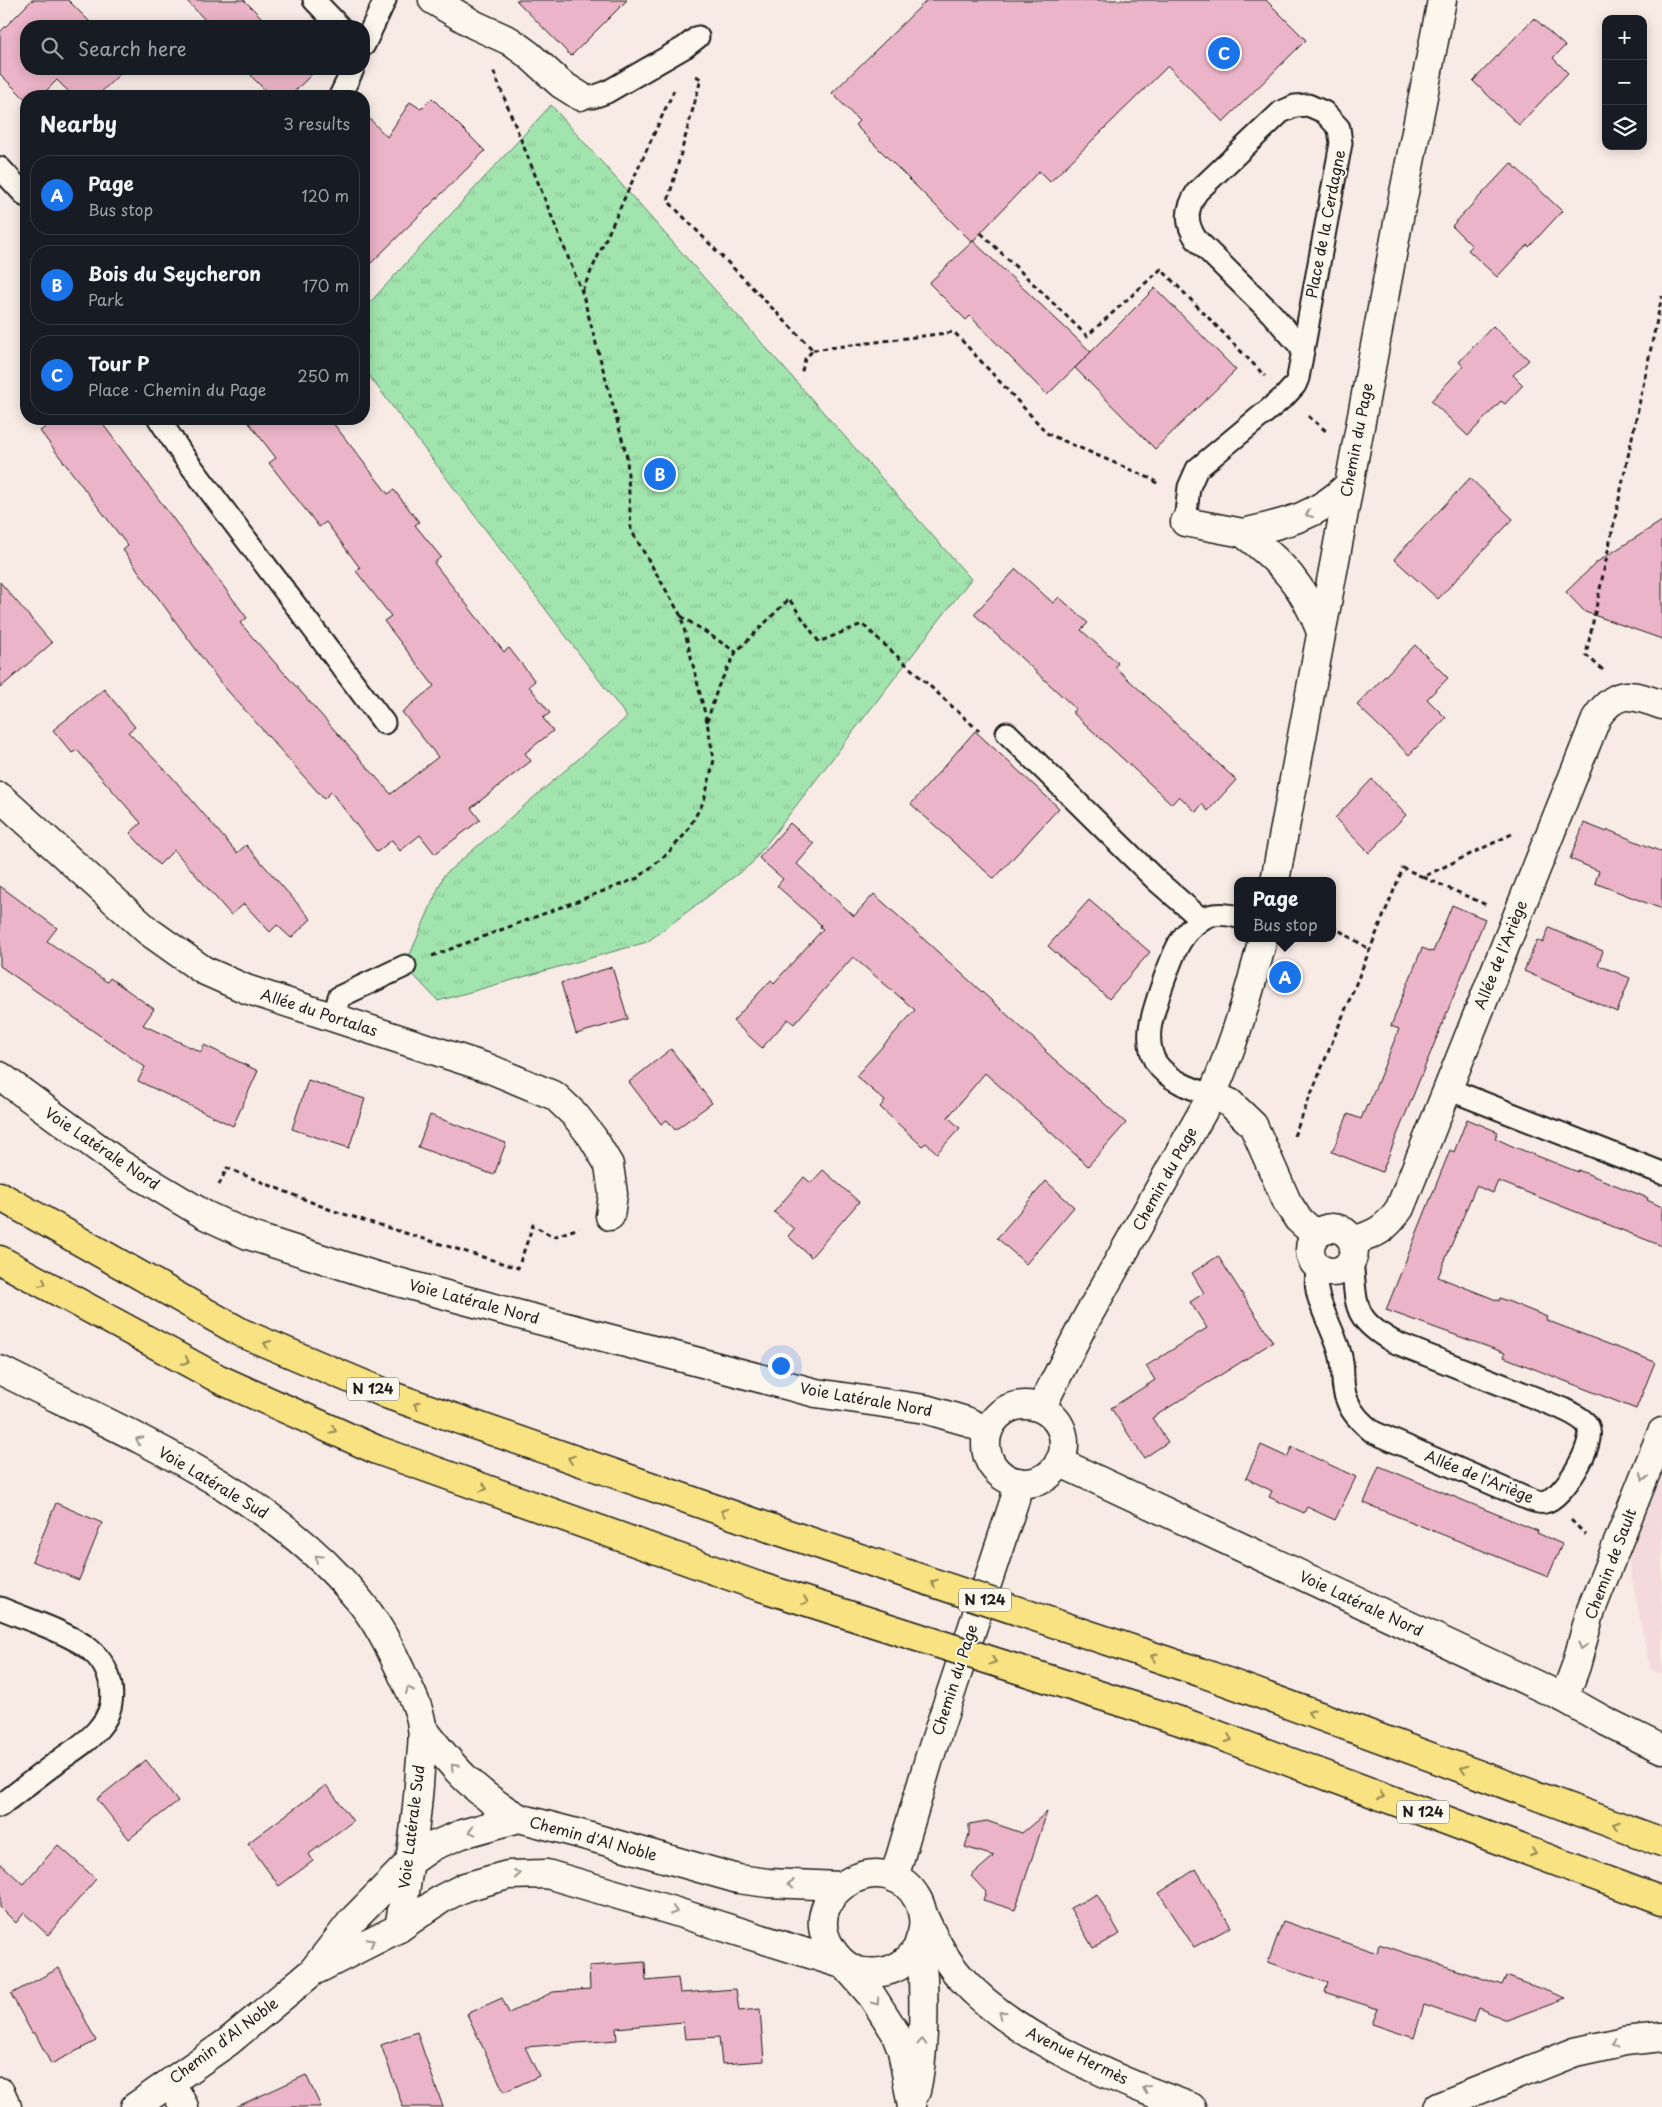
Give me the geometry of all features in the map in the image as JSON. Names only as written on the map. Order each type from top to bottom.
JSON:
[{"type":"highway","name":"N 124","points":[[0,1196],[242,1333],[389,1395],[770,1528],[1200,1672],[1662,1842]]},
{"type":"highway","name":"N 124","points":[[0,1260],[219,1379],[376,1450],[758,1586],[1183,1722],[1662,1901]]},
{"type":"street","points":[[433,0],[475,25],[510,41],[529,55],[561,84],[580,96]]},
{"type":"street","name":"Chemin du Page","points":[[1276,877],[1348,486],[1442,0]]},
{"type":"street","points":[[1185,522],[1243,533],[1307,515],[1322,508],[1348,486]]},
{"type":"street","points":[[1243,533],[1267,551],[1300,587],[1321,632]]},
{"type":"street","points":[[1615,699],[1621,696],[1632,696],[1662,705]]},
{"type":"street","name":"Allée de l'Ariège","points":[[1352,1251],[1391,1222],[1400,1208],[1597,717],[1609,702],[1615,699]]},
{"type":"street","name":"Allée du Portalas","points":[[0,797],[148,931],[204,970],[246,989],[488,1068],[554,1096],[575,1115],[587,1130],[609,1166],[613,1194],[610,1216]]},
{"type":"street","name":"Chemin du Page","points":[[1041,1408],[1084,1323],[1212,1095],[1242,1018],[1262,942]]},
{"type":"street","name":"Voie Latérale Nord","points":[[0,1076],[120,1164],[205,1215],[248,1234],[376,1276],[816,1393],[925,1409],[966,1421],[987,1431]]},
{"type":"street","points":[[1212,1095],[1230,1104],[1253,1124],[1287,1202],[1298,1219],[1316,1235]]},
{"type":"street","points":[[1329,1228],[1338,1228],[1347,1233],[1352,1251],[1345,1268],[1336,1272],[1318,1267],[1312,1259],[1310,1249],[1316,1235],[1329,1228]]},
{"type":"street","name":"Voie Latérale Sud","points":[[0,1370],[187,1464],[239,1495],[294,1535],[359,1599],[380,1630],[413,1698],[422,1727],[445,1758],[483,1796],[519,1818]]},
{"type":"street","points":[[1028,1404],[1041,1408],[1052,1415],[1064,1437],[1063,1450],[1059,1462],[1052,1472],[1042,1479],[1031,1482],[1018,1482],[1005,1478],[995,1469],[988,1457],[985,1444],[987,1431],[994,1419],[1003,1410],[1015,1405],[1028,1404]]},
{"type":"street","name":"Chemin de Sault","points":[[1564,1698],[1576,1666],[1591,1610],[1662,1432]]},
{"type":"street","name":"Voie Latérale Nord","points":[[1059,1462],[1564,1698],[1603,1720],[1662,1749]]},
{"type":"street","name":"Chemin du Page","points":[[894,1878],[929,1759],[1009,1517],[1018,1482]]},
{"type":"street","name":"Voie Latérale Sud","points":[[399,1928],[416,1820],[422,1727]]},
{"type":"street","name":"Chemin d'Al Noble","points":[[135,2107],[228,2042],[312,1972],[352,1921],[410,1862],[433,1846],[462,1834],[519,1818],[738,1879],[768,1883],[840,1886]]},
{"type":"street","points":[[845,1964],[859,1972],[874,1974],[890,1971],[901,1966],[918,1947],[923,1932],[923,1915],[917,1900],[907,1887],[894,1878],[875,1873],[856,1876],[840,1886],[829,1901],[824,1914],[824,1927],[826,1940],[834,1954],[872,1996],[895,2032],[902,2050],[912,2107]]},
{"type":"street","name":"Chemin d'Al Noble","points":[[312,1972],[399,1928],[443,1898],[465,1887],[508,1875],[547,1874],[845,1964]]},
{"type":"street","name":"Avenue Hermès","points":[[923,1915],[939,1946],[960,1977],[989,2006],[1047,2043],[1089,2064],[1191,2107]]},
{"type":"street","points":[[912,2107],[922,2062],[923,1975],[918,1947]]},
{"type":"street","points":[[1438,2107],[1575,2052],[1625,2041],[1662,2037]]},
{"type":"street","points":[[171,2082],[184,2107]]},
{"type":"street","points":[[0,2092],[7,2107]]},
{"type":"lane","points":[[314,0],[333,20]]},
{"type":"lane","points":[[370,32],[385,0]]},
{"type":"lane","points":[[580,96],[593,97],[678,63],[698,37]]},
{"type":"lane","points":[[343,90],[351,75]]},
{"type":"lane","name":"Place de la Cerdagne","points":[[1185,522],[1190,487],[1197,469],[1285,396],[1295,385],[1298,378],[1302,348],[1340,156],[1341,135],[1334,121],[1324,112],[1308,105],[1301,105],[1281,112],[1197,192],[1189,206],[1188,218],[1188,224],[1196,240],[1272,313],[1302,348]]},
{"type":"lane","points":[[0,168],[20,190]]},
{"type":"lane","points":[[163,425],[182,454],[384,723]]},
{"type":"lane","points":[[1007,733],[1157,881],[1201,919]]},
{"type":"lane","points":[[1212,1095],[1185,1085],[1165,1073],[1156,1062],[1150,1041],[1152,1020],[1176,951],[1187,933],[1201,919],[1216,914],[1234,916]]},
{"type":"lane","points":[[334,1018],[339,997],[405,966]]},
{"type":"lane","points":[[1448,1089],[1662,1173]]},
{"type":"lane","name":"Allée de l'Ariège","points":[[1318,1267],[1317,1289],[1332,1327],[1342,1362],[1343,1386],[1346,1398],[1351,1410],[1364,1425],[1373,1432],[1523,1497],[1542,1503],[1551,1500],[1570,1479],[1588,1446],[1590,1433],[1583,1421],[1563,1409],[1394,1342],[1374,1331],[1364,1320],[1357,1304],[1352,1251]]},
{"type":"lane","points":[[0,1608],[72,1638],[86,1646],[96,1655],[108,1672],[113,1694],[107,1717],[90,1737],[0,1806]]},
{"type":"path","points":[[405,966],[638,878],[667,854],[686,833],[704,801],[714,760],[707,722],[681,616],[631,530],[627,457],[582,292],[475,25]]},
{"type":"path","points":[[582,292],[678,63],[701,78],[668,201],[813,350]]},
{"type":"path","points":[[980,233],[1087,336],[1161,269],[1285,396],[1330,435],[1357,440]]},
{"type":"path","points":[[1615,699],[1611,678],[1586,654],[1662,296]]},
{"type":"path","points":[[801,375],[805,359],[813,350],[954,332],[1048,434],[1154,480],[1185,522]]},
{"type":"path","points":[[707,722],[718,687],[736,652],[789,599],[818,642],[862,624],[978,731]]},
{"type":"path","points":[[681,616],[736,652]]},
{"type":"path","points":[[1423,877],[1560,810]]},
{"type":"path","points":[[1277,1179],[1404,868],[1516,917]]},
{"type":"path","points":[[1336,928],[1370,949]]},
{"type":"path","points":[[205,1215],[227,1168],[331,1210],[518,1268],[533,1225],[553,1237],[610,1216]]},
{"type":"path","points":[[1551,1500],[1611,1560]]},
{"type":"shaded area","points":[[1662,1474],[1662,1675],[1650,1669],[1628,1558]]},
{"type":"green space","points":[[551,105],[971,579],[751,864],[647,942],[438,1001],[405,966],[444,875],[627,717],[370,377],[370,302]]},
{"type":"building","points":[[32,0],[68,0],[88,20],[20,20],[20,75],[119,75],[103,90],[67,90],[57,80],[47,90],[20,90],[20,94],[0,74],[0,32]]},
{"type":"building","points":[[186,0],[244,0],[264,20],[205,20]]},
{"type":"building","points":[[516,0],[627,0],[571,56]]},
{"type":"building","points":[[927,0],[1266,0],[1306,40],[1223,122],[1168,66],[1050,182],[1039,171],[972,242],[855,125],[859,121],[832,93]]},
{"type":"building","points":[[1534,18],[1565,46],[1553,58],[1568,73],[1519,125],[1473,81]]},
{"type":"building","points":[[311,75],[296,90],[265,90],[251,76]]},
{"type":"building","points":[[432,98],[485,151],[370,264],[370,119],[387,137],[410,102],[421,109]]},
{"type":"building","points":[[1511,163],[1562,211],[1529,247],[1527,245],[1497,277],[1468,250],[1472,246],[1452,226]]},
{"type":"building","points":[[973,241],[1091,352],[1047,395],[970,316],[966,320],[929,283]]},
{"type":"building","points":[[1155,288],[1236,370],[1155,449],[1075,368]]},
{"type":"building","points":[[1493,326],[1529,360],[1513,375],[1523,385],[1505,404],[1501,401],[1468,436],[1431,401],[1463,366],[1459,362]]},
{"type":"building","points":[[48,425],[103,425],[247,618],[240,623],[391,794],[438,757],[402,712],[434,686],[384,621],[391,616],[356,571],[360,568],[326,522],[319,527],[269,463],[276,458],[251,425],[335,425],[388,494],[394,490],[419,522],[415,525],[441,557],[434,563],[504,652],[509,648],[535,681],[529,686],[550,713],[543,718],[553,731],[525,753],[531,761],[471,808],[480,820],[435,854],[420,835],[400,851],[392,840],[377,852],[331,792],[324,799],[220,682],[123,550],[128,546],[40,431]]},
{"type":"building","points":[[1470,478],[1513,519],[1438,599],[1394,559]]},
{"type":"building","points":[[1662,521],[1662,639],[1585,612],[1566,592],[1597,562]]},
{"type":"building","points":[[1016,569],[1053,603],[1059,597],[1088,623],[1081,630],[1118,663],[1115,667],[1236,780],[1208,811],[1202,804],[1196,812],[1179,796],[1172,804],[1072,712],[1076,709],[974,614]]},
{"type":"building","points":[[0,582],[52,643],[0,688]]},
{"type":"building","points":[[1415,645],[1448,678],[1427,699],[1446,718],[1409,755],[1357,705]]},
{"type":"building","points":[[104,689],[135,727],[128,732],[172,777],[237,853],[246,845],[311,919],[291,938],[277,925],[270,932],[244,904],[231,915],[174,850],[159,865],[130,833],[141,823],[77,750],[72,753],[53,730]]},
{"type":"building","points":[[975,731],[1059,808],[994,879],[911,804]]},
{"type":"building","points":[[1372,779],[1406,815],[1369,853],[1335,818]]},
{"type":"building","points":[[790,823],[814,844],[797,864],[854,916],[874,894],[1126,1123],[1088,1166],[985,1073],[948,1117],[960,1128],[937,1153],[926,1143],[922,1146],[880,1107],[885,1101],[856,1076],[915,1010],[853,957],[794,1024],[788,1019],[762,1048],[733,1021],[771,980],[774,983],[823,929],[820,927],[821,925],[777,886],[783,879],[759,858]]},
{"type":"building","points":[[1584,823],[1607,832],[1608,830],[1662,852],[1662,909],[1595,883],[1599,871],[1570,859]]},
{"type":"building","points":[[0,886],[57,928],[47,941],[107,982],[110,978],[154,1009],[143,1025],[201,1052],[204,1045],[258,1071],[233,1126],[138,1081],[145,1067],[0,966]]},
{"type":"building","points":[[1089,900],[1150,952],[1109,999],[1048,946]]},
{"type":"building","points":[[1452,905],[1485,919],[1382,1172],[1332,1152],[1348,1114],[1361,1119],[1368,1106],[1399,1029],[1391,1026],[1422,948],[1433,952]]},
{"type":"building","points":[[1549,928],[1603,951],[1598,965],[1630,978],[1617,1012],[1524,971],[1537,940],[1543,943]]},
{"type":"building","points":[[612,967],[628,1019],[576,1034],[561,983]]},
{"type":"building","points":[[671,1049],[712,1103],[675,1130],[667,1120],[661,1124],[629,1082]]},
{"type":"building","points":[[308,1080],[365,1099],[349,1148],[292,1129]]},
{"type":"building","points":[[430,1115],[506,1143],[494,1175],[418,1147]]},
{"type":"building","points":[[1467,1119],[1498,1132],[1495,1138],[1512,1146],[1648,1198],[1647,1200],[1662,1207],[1662,1246],[1498,1181],[1493,1193],[1476,1186],[1438,1277],[1499,1301],[1500,1298],[1547,1317],[1546,1320],[1655,1362],[1636,1409],[1504,1357],[1505,1353],[1386,1310],[1450,1150],[1454,1152]]},
{"type":"building","points":[[823,1170],[859,1202],[811,1257],[788,1236],[794,1229],[774,1212],[804,1177],[811,1183]]},
{"type":"building","points":[[1046,1181],[1074,1207],[1026,1264],[997,1238]]},
{"type":"building","points":[[1218,1256],[1273,1342],[1152,1418],[1168,1442],[1144,1458],[1111,1408],[1155,1380],[1146,1366],[1207,1328],[1190,1302],[1204,1293],[1192,1273]]},
{"type":"building","points":[[1261,1445],[1287,1457],[1292,1447],[1356,1477],[1335,1520],[1307,1507],[1304,1513],[1269,1497],[1272,1491],[1246,1478]]},
{"type":"building","points":[[1379,1466],[1538,1531],[1537,1533],[1562,1544],[1548,1577],[1364,1503]]},
{"type":"building","points":[[56,1503],[102,1523],[79,1580],[32,1561]]},
{"type":"building","points":[[146,1760],[178,1801],[129,1839],[97,1799]]},
{"type":"building","points":[[326,1785],[353,1821],[309,1854],[313,1861],[279,1886],[248,1843]]},
{"type":"building","points":[[1047,1812],[1015,1910],[983,1900],[986,1892],[971,1876],[994,1856],[965,1847],[969,1834],[969,1824],[987,1821],[1022,1833]]},
{"type":"building","points":[[58,1845],[96,1879],[48,1935],[24,1913],[16,1923],[0,1907],[0,1863],[23,1884]]},
{"type":"building","points":[[1196,1869],[1231,1927],[1194,1947],[1159,1893]]},
{"type":"building","points":[[1097,1894],[1120,1934],[1093,1948],[1070,1908]]},
{"type":"building","points":[[1283,1921],[1377,1953],[1379,1944],[1502,1985],[1506,1976],[1566,1998],[1507,2020],[1478,2008],[1473,2022],[1424,2005],[1414,2038],[1372,2024],[1378,2009],[1325,1992],[1328,1983],[1268,1962]]},
{"type":"building","points":[[645,1962],[646,1981],[678,1978],[680,1993],[736,1989],[739,2011],[760,2009],[764,2061],[722,2064],[719,2037],[685,2039],[683,2022],[616,2028],[617,2040],[525,2047],[539,2076],[504,2092],[467,2014],[502,1998],[509,2013],[553,1992],[590,1989],[589,1966]]},
{"type":"building","points":[[59,1968],[96,2041],[51,2064],[11,1994]]},
{"type":"building","points":[[417,2032],[443,2107],[403,2107],[381,2045]]},
{"type":"building","points":[[306,2075],[321,2107],[236,2107]]},
{"type":"place","name":"Tour P","points":[[1224,53]]},
{"type":"place","name":"Bois du Seycheron","points":[[660,474]]},
{"type":"place","name":"Page","points":[[1285,977]]}]
